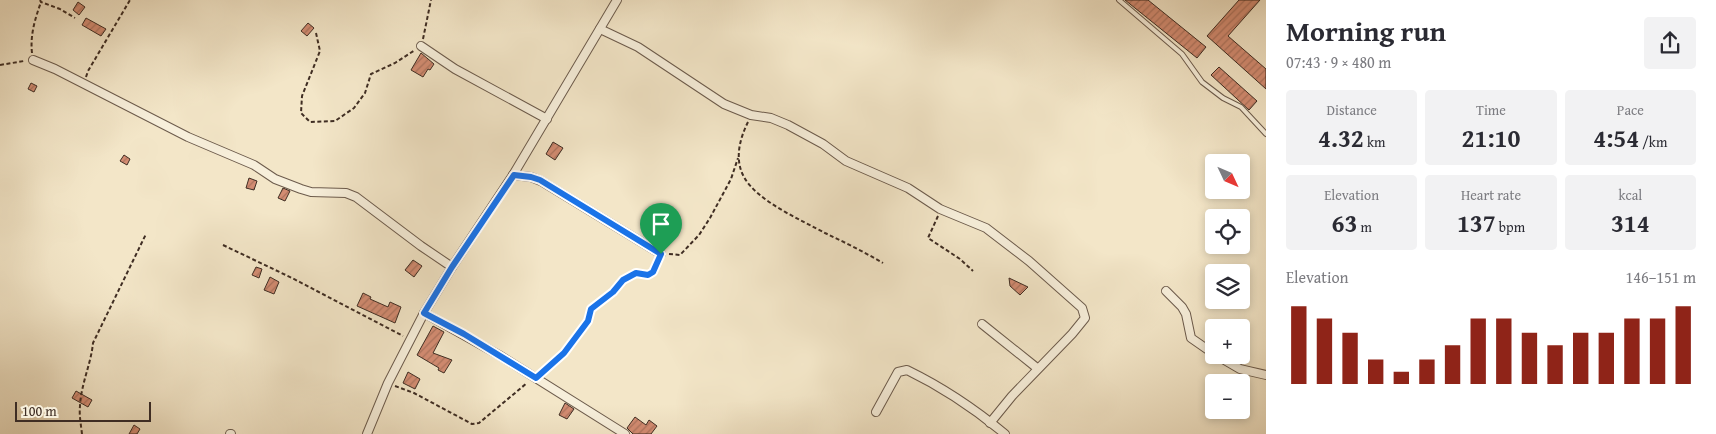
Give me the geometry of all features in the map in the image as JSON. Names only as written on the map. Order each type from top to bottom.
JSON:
[{"type":"street","points":[[367,434],[388,383],[424,313],[452,267],[514,175],[617,0]]},
{"type":"street","points":[[600,30],[638,47],[724,104],[751,115],[770,118],[804,133],[846,161],[908,188],[940,209],[986,228],[1029,261],[1082,308],[1085,318],[1012,396],[990,423]]},
{"type":"street","points":[[421,46],[455,69],[547,119]]},
{"type":"street","points":[[33,60],[55,69],[188,137],[254,165],[275,179],[300,190],[346,193],[356,197],[452,267]]},
{"type":"street","points":[[514,175],[540,180],[661,254]]},
{"type":"street","points":[[1166,291],[1182,307],[1186,314],[1192,338],[1205,347]]},
{"type":"street","points":[[424,313],[464,334],[625,434]]},
{"type":"street","points":[[982,324],[1038,368]]},
{"type":"street","points":[[1232,364],[1240,369],[1266,375]]},
{"type":"street","points":[[876,412],[898,372],[907,370],[959,400],[1005,434]]},
{"type":"lane","points":[[1119,0],[1182,54],[1202,82],[1223,98],[1241,107],[1266,134]]},
{"type":"path","points":[[84,84],[88,71],[130,0]]},
{"type":"path","points":[[316,33],[320,51],[302,96],[301,113],[310,122],[335,121],[354,108],[365,93],[371,74],[395,63],[421,46],[431,0]]},
{"type":"path","points":[[0,65],[33,60],[31,45],[34,22],[41,1],[75,18]]},
{"type":"path","points":[[388,383],[414,394],[472,424],[479,423],[517,389],[536,378],[564,353],[588,321],[591,309],[613,292],[623,280],[636,273],[648,275],[653,272],[661,254],[680,255],[699,235],[731,179],[738,158],[742,136],[751,115]]},
{"type":"path","points":[[738,158],[744,177],[758,193],[780,210],[882,263]]},
{"type":"path","points":[[940,209],[928,238],[973,271]]},
{"type":"path","points":[[82,434],[80,406],[86,374],[91,361],[93,343],[146,234]]},
{"type":"path","points":[[223,245],[292,278],[410,339]]},
{"type":"building","points":[[1125,0],[1148,0],[1206,47],[1197,58]]},
{"type":"building","points":[[1239,0],[1260,0],[1228,36],[1266,69],[1266,89],[1207,36]]},
{"type":"building","points":[[78,2],[85,7],[79,15],[73,10]]},
{"type":"building","points":[[86,18],[106,29],[101,36],[82,25]]},
{"type":"building","points":[[308,23],[314,28],[307,36],[301,31]]},
{"type":"building","points":[[421,53],[434,64],[423,77],[411,70]]},
{"type":"building","points":[[1219,67],[1257,101],[1249,110],[1211,75]]},
{"type":"building","points":[[31,83],[37,86],[34,92],[28,89]]},
{"type":"building","points":[[553,142],[563,148],[555,160],[546,154]]},
{"type":"building","points":[[124,155],[130,159],[127,165],[120,161]]},
{"type":"building","points":[[249,178],[257,181],[254,190],[246,188]]},
{"type":"building","points":[[283,188],[290,191],[285,201],[278,198]]},
{"type":"building","points":[[413,260],[422,266],[414,277],[405,270]]},
{"type":"building","points":[[256,267],[262,269],[259,278],[252,275]]},
{"type":"building","points":[[270,277],[279,282],[274,294],[264,290]]},
{"type":"building","points":[[1009,278],[1028,287],[1020,295],[1010,286]]},
{"type":"building","points":[[363,293],[371,297],[370,299],[388,307],[390,302],[401,307],[395,323],[357,306]]},
{"type":"building","points":[[433,326],[444,332],[433,353],[452,360],[444,373],[417,355]]},
{"type":"building","points":[[408,372],[420,379],[415,389],[403,383]]},
{"type":"building","points":[[76,391],[92,400],[88,407],[72,398]]},
{"type":"building","points":[[565,403],[574,409],[567,419],[559,415]]},
{"type":"building","points":[[635,417],[646,425],[649,420],[657,426],[651,434],[633,434],[627,428]]},
{"type":"building","points":[[134,425],[140,429],[137,434],[129,434]]},
{"type":"route","points":[[514,175],[540,180],[661,254],[653,272],[648,275],[636,273],[623,280],[613,292],[591,309],[588,321],[564,353],[536,378],[464,334],[424,313],[452,267],[514,175]]}]
